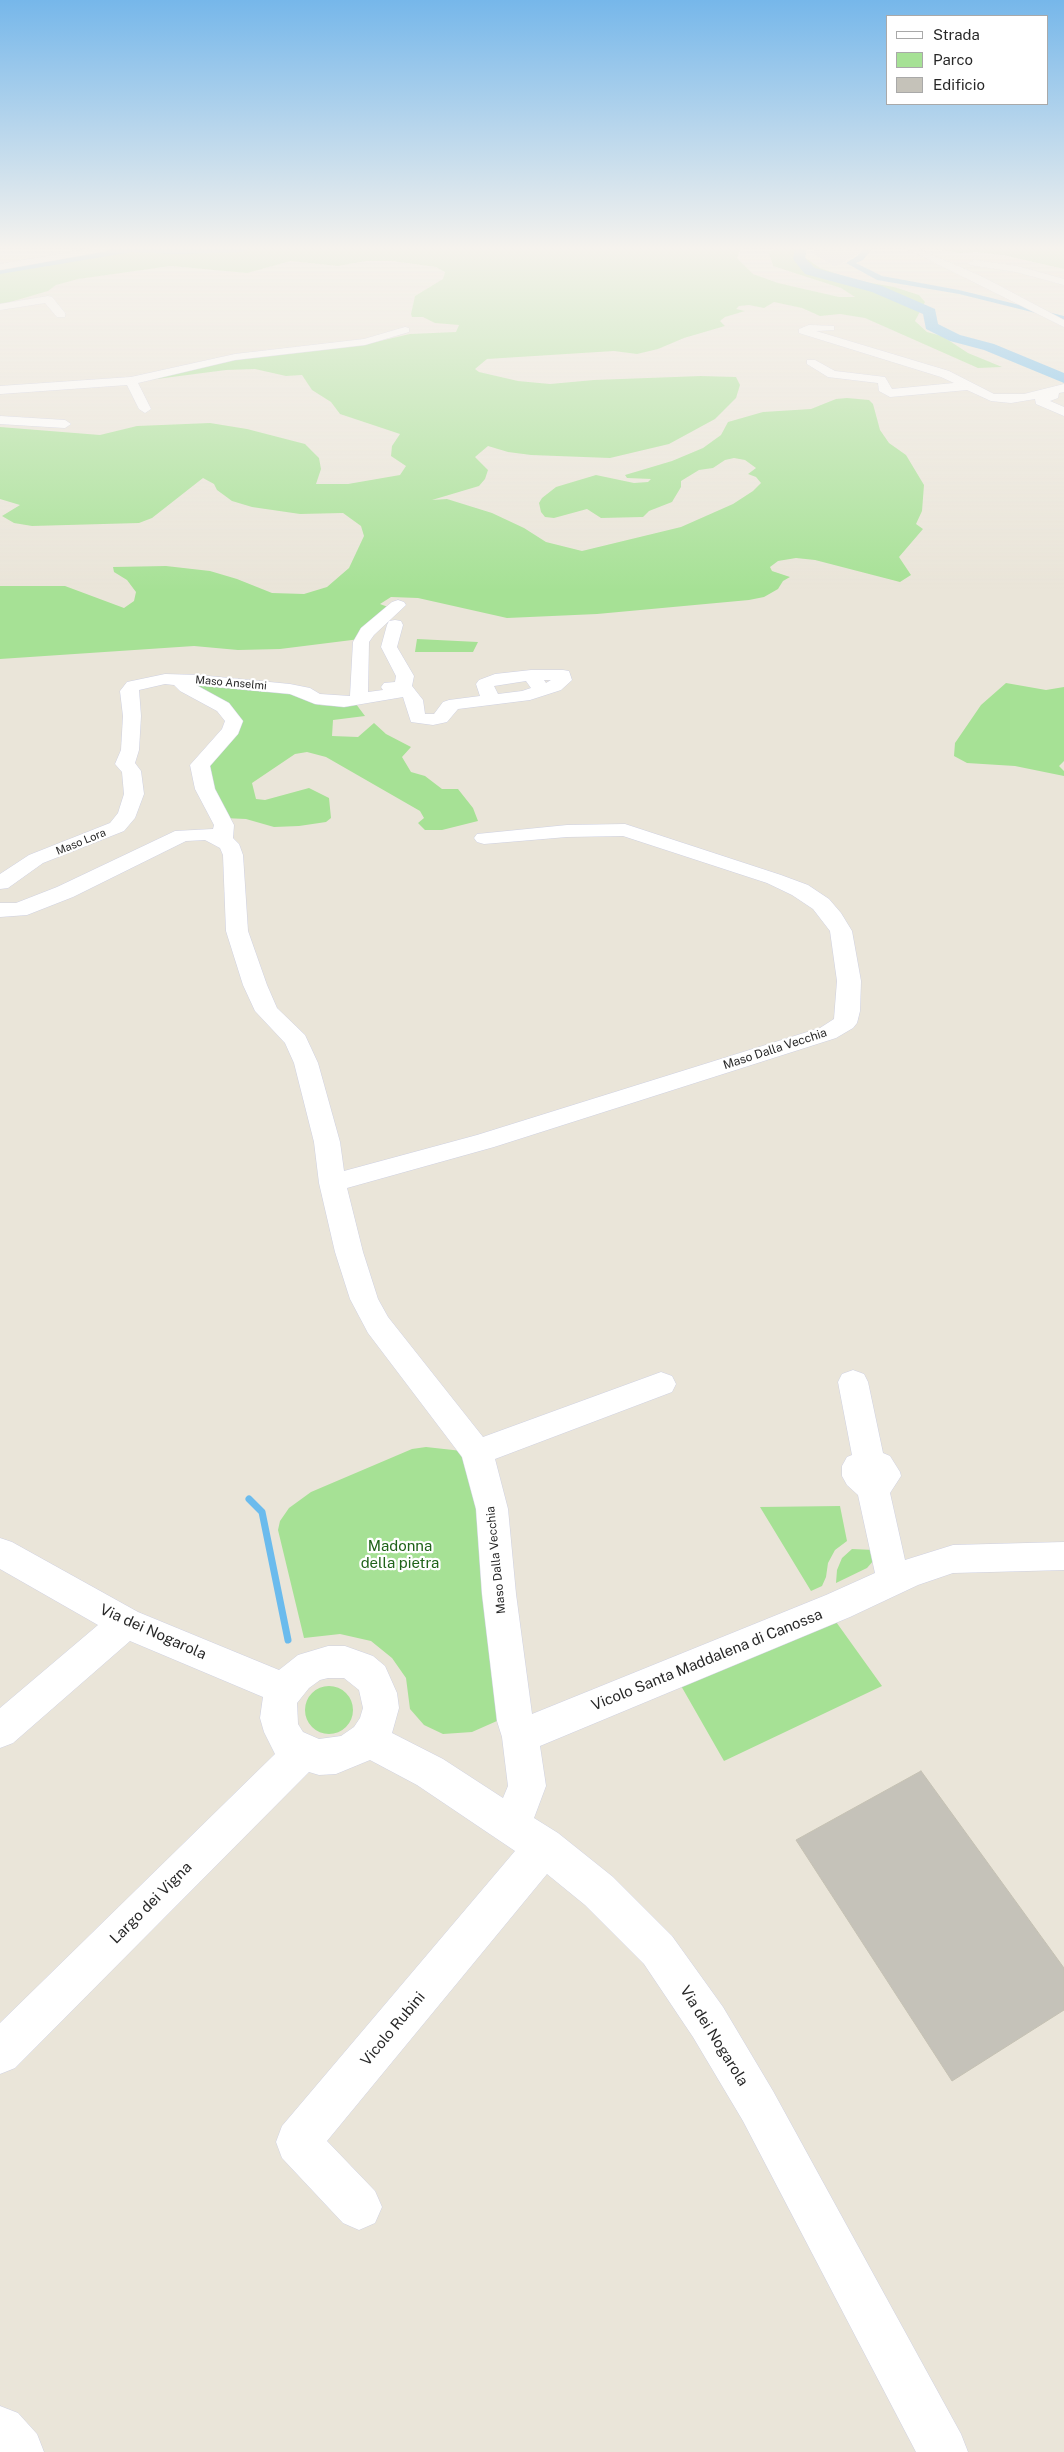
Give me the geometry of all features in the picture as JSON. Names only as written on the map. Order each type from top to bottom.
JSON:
[{"type":"street","points":[[0,390],[131,381],[211,362]]},
{"type":"street","points":[[812,362],[832,374],[882,380],[884,382],[883,388],[890,393],[966,386]]},
{"type":"street","points":[[909,362],[945,374],[991,397],[1011,399],[1063,388],[1064,392],[1040,401],[1064,412]]},
{"type":"street","points":[[131,381],[144,410]]},
{"type":"street","points":[[0,420],[65,424]]},
{"type":"street","points":[[359,694],[359,651],[364,636],[398,605]]},
{"type":"street","points":[[395,625],[389,647],[405,676],[405,689],[414,700],[416,718],[423,720],[441,718],[449,706],[455,704],[493,700],[524,696],[556,686],[563,680],[563,675],[511,676],[486,682],[488,694],[493,700]]},
{"type":"street","points":[[531,675],[542,690]]},
{"type":"street","name":"Maso Lora","points":[[0,883],[36,859],[117,826],[128,814],[134,794],[131,771],[125,764],[130,750],[132,716],[129,691],[133,686],[165,679],[185,681]]},
{"type":"street","name":"Maso Anselmi","points":[[222,841],[224,825],[205,789],[200,765],[231,730],[234,721],[223,707],[182,684],[185,681],[198,680],[304,692],[315,699],[332,702],[344,702],[359,694],[405,689]]},
{"type":"street","name":"Maso Dalla Vecchia","points":[[332,1183],[494,1138],[819,1036],[845,1023],[848,1011],[849,981],[840,931],[833,918],[821,904],[800,890],[774,879],[625,830],[567,830],[484,838]]},
{"type":"street","points":[[0,910],[19,910],[58,895],[129,862],[182,834],[208,834],[222,841]]},
{"type":"street","name":"Maso Dalla Vecchia","points":[[222,841],[229,844],[233,854],[237,931],[249,968],[267,1012],[296,1040],[306,1063],[327,1142],[332,1183],[349,1252],[364,1299],[378,1325],[476,1452],[492,1509],[515,1720],[520,1737],[527,1786],[521,1806],[528,1836]]},
{"type":"street","points":[[853,1382],[893,1580]]},
{"type":"street","points":[[476,1452],[661,1384]]},
{"type":"street","name":"Via dei Nogarola","points":[[0,1552],[126,1623],[285,1689]]},
{"type":"street","name":"Vicolo Santa Maddalena di Canossa","points":[[520,1737],[838,1606],[893,1580],[953,1559],[1064,1556]]},
{"type":"street","points":[[0,1731],[126,1623]]},
{"type":"street","points":[[328,1662],[345,1662],[360,1668],[372,1678],[379,1693],[381,1708],[377,1725],[367,1739],[353,1750],[336,1756],[319,1757],[303,1752],[290,1744],[282,1732],[278,1718],[279,1703],[285,1689],[296,1676],[311,1666],[328,1662]]},
{"type":"street","name":"Via dei Nogarola","points":[[367,1739],[430,1772],[528,1836],[599,1891],[658,1950],[708,2022],[758,2106],[943,2449]]},
{"type":"street","name":"Largo dei Vigna","points":[[0,2053],[303,1752]]},
{"type":"street","name":"Vicolo Rubini","points":[[359,2208],[298,2142],[528,1836]]},
{"type":"street","points":[[0,2431],[19,2452]]},
{"type":"green space","points":[[218,362],[483,362],[475,369],[479,372],[518,381],[550,384],[594,380],[701,376],[736,377],[740,385],[736,398],[715,419],[669,444],[610,458],[531,455],[508,452],[488,446],[475,457],[488,470],[485,479],[479,486],[432,500],[447,499],[492,513],[524,528],[546,542],[582,551],[681,527],[733,504],[753,491],[761,483],[756,477],[748,474],[756,468],[745,460],[734,458],[725,460],[713,468],[699,470],[681,481],[681,487],[672,502],[649,511],[643,517],[601,518],[587,509],[554,518],[545,517],[541,512],[539,503],[542,498],[556,487],[596,475],[634,483],[648,482],[651,479],[627,478],[625,475],[672,461],[703,448],[721,435],[728,422],[763,412],[811,409],[836,399],[869,400],[873,404],[880,430],[889,443],[906,455],[924,485],[922,511],[916,524],[923,529],[899,557],[911,575],[900,582],[815,560],[796,558],[778,561],[770,567],[772,571],[790,577],[783,581],[778,589],[764,597],[749,600],[597,614],[507,618],[418,598],[391,597],[380,604],[388,607],[360,639],[280,649],[238,650],[194,646],[0,659],[0,586],[65,586],[124,608],[134,601],[136,592],[127,580],[114,572],[113,567],[166,566],[210,571],[272,593],[304,594],[327,587],[349,568],[364,536],[361,526],[343,513],[300,514],[252,507],[232,501],[217,490],[214,484],[203,478],[152,518],[139,523],[32,526],[14,523],[2,516],[20,505],[0,499],[0,427],[100,435],[137,426],[210,423],[247,429],[305,444],[319,458],[321,469],[316,484],[348,484],[400,475],[406,466],[391,456],[392,446],[400,434],[340,414],[331,402],[312,390],[302,375],[286,376],[255,369],[226,370],[149,380]]},
{"type":"green space","points":[[965,362],[991,362],[1002,367],[978,368]]},
{"type":"green space","points":[[417,639],[478,642],[473,652],[415,652]]},
{"type":"green space","points":[[186,682],[285,692],[319,705],[356,704],[365,716],[333,720],[332,736],[358,737],[374,723],[386,734],[411,747],[402,757],[411,772],[425,776],[442,789],[458,789],[473,808],[478,821],[442,830],[425,830],[418,823],[424,818],[420,811],[326,757],[307,752],[295,754],[252,783],[256,799],[265,800],[309,788],[329,798],[331,818],[326,822],[274,827],[246,819],[224,818],[207,768],[239,725]]},
{"type":"green space","points":[[1006,683],[1046,690],[1064,687],[1064,761],[1059,766],[1064,771],[1064,776],[1015,766],[967,763],[954,756],[955,743],[981,705]]},
{"type":"green space","name":"Madonna della pietra","points":[[426,1447],[462,1451],[472,1456],[506,1717],[472,1732],[443,1734],[424,1725],[410,1709],[406,1678],[392,1658],[371,1641],[340,1634],[304,1638],[278,1530],[280,1521],[289,1508],[311,1492],[412,1449]]},
{"type":"green space","points":[[840,1506],[847,1541],[835,1550],[828,1563],[826,1577],[822,1586],[811,1591],[760,1507]]},
{"type":"green space","points":[[852,1549],[874,1550],[874,1560],[867,1568],[836,1583],[837,1570],[842,1558]]},
{"type":"green space","points":[[834,1619],[882,1686],[724,1761],[680,1684]]},
{"type":"green space","points":[[324,1686],[334,1686],[343,1690],[349,1696],[353,1710],[349,1724],[343,1730],[334,1734],[324,1734],[315,1730],[309,1724],[305,1715],[305,1705],[309,1696],[315,1690]]},
{"type":"building","points":[[921,1771],[1064,1968],[1064,2010],[952,2081],[796,1840]]},
{"type":"waterway","points":[[1026,362],[1064,378]]},
{"type":"waterway","points":[[249,1499],[262,1512],[288,1640]]}]
